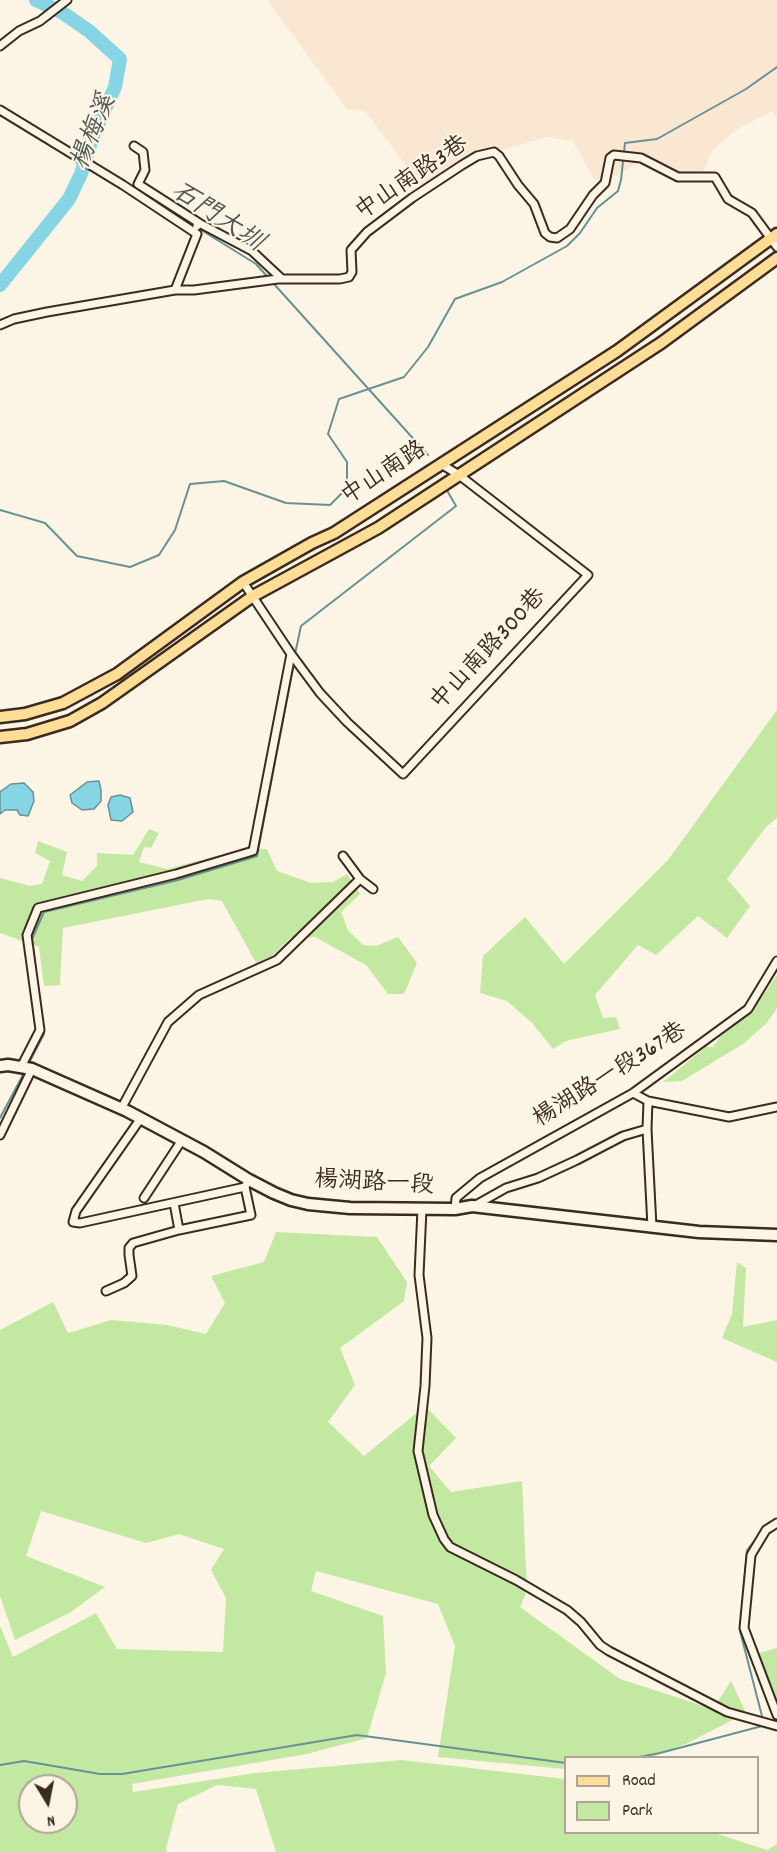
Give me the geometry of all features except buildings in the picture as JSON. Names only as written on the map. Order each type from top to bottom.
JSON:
[{"type":"main road","name":"中山南路","points":[[0,717],[25,714],[63,703],[117,674],[243,582],[334,533],[617,351],[775,240]]},
{"type":"main road","name":"中山南路","points":[[0,737],[27,734],[70,721],[94,708],[253,597],[378,528],[661,343],[777,258]]},
{"type":"street","points":[[0,46],[19,31],[40,21],[67,0]]},
{"type":"street","points":[[0,110],[197,234],[175,290]]},
{"type":"street","points":[[134,146],[143,152],[145,170],[138,184],[199,223],[252,251],[280,279]]},
{"type":"street","name":"中山南路3巷","points":[[280,279],[349,277],[352,272],[351,250],[367,232],[412,198],[462,165],[477,156],[494,152],[534,204],[544,232],[550,237],[557,238],[570,229],[593,195],[608,178],[610,158],[614,155],[641,158],[678,177],[715,177],[728,199],[752,213],[775,240]]},
{"type":"street","points":[[194,231],[199,223]]},
{"type":"street","points":[[0,325],[14,319],[47,312],[175,290],[194,290],[280,279]]},
{"type":"street","name":"中山南路300巷","points":[[293,657],[333,708],[403,774],[588,575],[459,475],[441,464]]},
{"type":"street","points":[[0,1135],[40,1030],[27,935],[38,908],[176,874],[253,851],[293,657],[243,582]]},
{"type":"street","points":[[343,856],[360,879],[373,889]]},
{"type":"street","points":[[121,1109],[168,1023],[199,995],[277,960],[360,879]]},
{"type":"street","name":"楊湖路一段367巷","points":[[454,1209],[456,1198],[480,1178],[633,1093],[748,1010],[777,962]]},
{"type":"street","name":"楊湖路一段","points":[[0,1066],[26,1068],[121,1109],[182,1140],[247,1184],[308,1204],[350,1208],[422,1209],[454,1209],[472,1206],[699,1232],[777,1235]]},
{"type":"street","points":[[633,1093],[648,1101],[729,1117],[777,1107]]},
{"type":"street","points":[[648,1101],[646,1129],[652,1227]]},
{"type":"street","points":[[106,1291],[124,1284],[132,1276],[129,1248],[133,1243],[251,1215],[247,1184],[174,1203],[80,1223],[73,1222],[76,1211],[141,1118]]},
{"type":"street","points":[[472,1206],[506,1188],[538,1178],[577,1160],[623,1136],[646,1129]]},
{"type":"street","points":[[144,1198],[182,1140]]},
{"type":"street","points":[[174,1203],[180,1230]]},
{"type":"street","points":[[422,1209],[419,1275],[427,1338],[418,1451],[433,1515],[444,1539],[450,1547],[516,1580],[567,1610],[581,1622],[600,1645],[609,1651],[727,1712],[777,1726]]},
{"type":"street","points":[[777,1523],[766,1530],[751,1555],[744,1628],[777,1715]]},
{"type":"shaded area","points":[[267,0],[777,0],[777,117],[772,111],[739,128],[712,150],[702,175],[677,172],[644,160],[604,182],[593,178],[573,141],[546,137],[496,152],[487,148],[422,187],[365,111],[347,109]]},
{"type":"green space","points":[[777,710],[777,818],[766,827],[727,879],[750,906],[727,938],[698,916],[656,955],[638,945],[595,995],[603,1018],[616,1017],[620,1029],[566,1041],[553,1049],[532,1023],[507,1001],[480,993],[483,956],[525,917],[564,964],[668,860]]},
{"type":"green space","points":[[149,829],[159,833],[151,848],[144,847],[139,862],[167,869],[244,849],[267,849],[277,871],[311,883],[333,882],[347,874],[360,894],[341,912],[348,930],[363,945],[376,946],[398,937],[417,963],[404,994],[388,994],[366,965],[315,937],[290,938],[272,956],[256,963],[222,901],[208,899],[63,928],[60,985],[44,986],[39,947],[0,933],[0,878],[30,886],[42,884],[50,861],[35,853],[38,841],[67,852],[62,875],[82,881],[97,866],[97,853],[133,855]]},
{"type":"green space","points":[[777,975],[777,1008],[766,1024],[743,1044],[682,1081],[663,1082],[706,1047],[713,1047],[720,1037],[754,1009]]},
{"type":"green space","points":[[276,1232],[377,1237],[407,1282],[404,1301],[340,1348],[355,1385],[328,1422],[364,1456],[425,1406],[456,1438],[429,1466],[451,1492],[522,1481],[527,1591],[520,1607],[620,1679],[713,1709],[731,1681],[746,1713],[688,1743],[655,1756],[564,1756],[564,1769],[438,1757],[455,1646],[438,1604],[316,1571],[311,1591],[383,1616],[386,1673],[367,1738],[307,1754],[132,1784],[133,1792],[255,1773],[402,1760],[564,1779],[564,1834],[718,1834],[767,1850],[777,1844],[777,1852],[276,1852],[256,1789],[217,1785],[178,1804],[166,1848],[167,1852],[0,1852],[0,1626],[13,1657],[96,1613],[117,1649],[223,1652],[226,1598],[211,1570],[224,1549],[179,1534],[146,1543],[41,1511],[26,1556],[105,1587],[71,1612],[15,1640],[0,1596],[0,1330],[53,1302],[68,1333],[111,1320],[167,1325],[206,1334],[225,1303],[211,1276],[264,1262]]},
{"type":"green space","points":[[737,1262],[746,1268],[743,1327],[777,1320],[777,1362],[722,1338],[732,1314]]},
{"type":"green space","points":[[777,1648],[777,1704],[759,1653]]},
{"type":"water","points":[[99,781],[101,801],[94,809],[82,810],[72,803],[70,795],[87,782]]},
{"type":"water","points":[[24,783],[33,792],[34,801],[28,816],[20,815],[17,810],[5,810],[0,814],[0,792],[11,784]]},
{"type":"water","points":[[120,795],[130,798],[133,812],[122,821],[111,820],[108,805],[111,797]]},
{"type":"waterway","name":"楊梅溪","points":[[0,285],[69,199],[115,87],[120,59],[89,31],[63,13],[36,0]]},
{"type":"waterway","name":"石門大圳","points":[[0,510],[45,523],[77,556],[130,567],[159,555],[175,530],[190,484],[224,481],[286,503],[330,505],[347,488],[347,462],[328,434],[339,399],[404,377],[428,347],[455,299],[502,282],[567,246],[580,233],[597,208],[618,191],[625,143],[657,139],[746,89],[777,67]]},
{"type":"waterway","name":"石門大圳","points":[[143,194],[256,264],[428,455]]},
{"type":"waterway","points":[[295,654],[301,626],[456,506],[445,487]]},
{"type":"waterway","points":[[29,1063],[44,1034],[32,939],[44,912],[178,880],[257,856],[294,663]]},
{"type":"waterway","points":[[0,1118],[25,1071]]},
{"type":"waterway","points":[[759,1535],[747,1550],[740,1631],[763,1720]]},
{"type":"waterway","points":[[644,1756],[766,1725]]},
{"type":"waterway","points":[[0,1765],[24,1761],[100,1774],[122,1774],[357,1735],[564,1763]]}]
